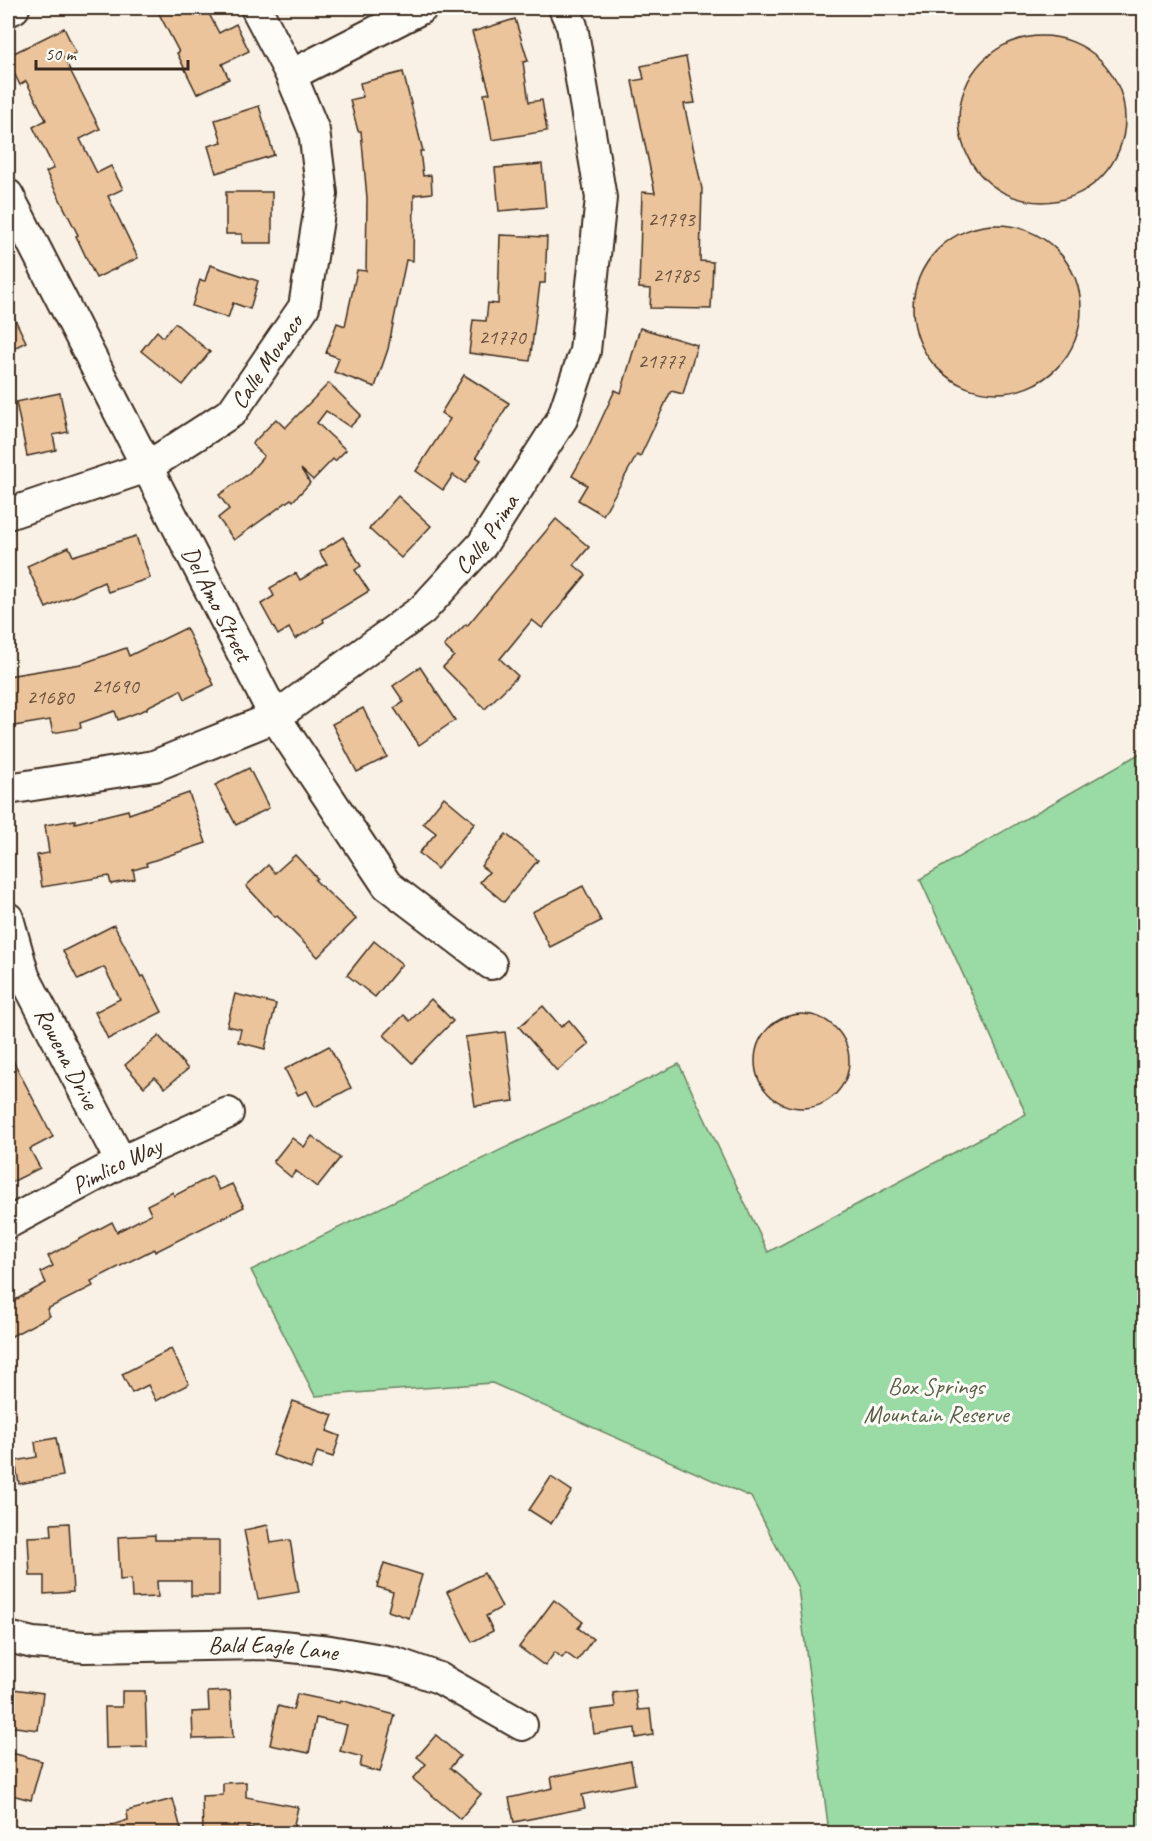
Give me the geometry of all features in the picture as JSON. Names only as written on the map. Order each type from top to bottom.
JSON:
[{"type":"street","points":[[8,11],[14,8]]},
{"type":"street","name":"Calle Monaco","points":[[8,514],[147,467],[232,412],[304,307],[322,194],[314,130],[291,75],[256,8]]},
{"type":"street","points":[[291,75],[422,8]]},
{"type":"street","name":"Calle Prima","points":[[8,789],[154,766],[275,717],[422,610],[482,545],[562,419],[585,351],[601,198],[572,26],[564,8]]},
{"type":"street","name":"Del Amo Street","points":[[8,195],[275,717],[387,885],[491,964]]},
{"type":"street","name":"Rowena Drive","points":[[8,918],[24,976],[121,1162]]},
{"type":"street","name":"Pimlico Way","points":[[8,1223],[121,1162],[228,1113]]},
{"type":"street","name":"Bald Eagle Lane","points":[[8,1637],[33,1644],[85,1647],[263,1644],[330,1651],[393,1662],[439,1678],[522,1725]]},
{"type":"green space","name":"Box Springs Mountain Reserve","points":[[1144,751],[1144,1833],[829,1833],[798,1588],[751,1497],[492,1383],[315,1396],[251,1270],[679,1064],[768,1252],[1026,1114],[920,879]]},
{"type":"building","points":[[156,8],[206,8],[219,33],[236,24],[249,51],[222,64],[229,79],[197,94],[177,53],[179,52]]},
{"type":"building","points":[[515,19],[528,61],[523,62],[529,102],[542,100],[547,131],[492,140],[484,94],[490,93],[472,32]]},
{"type":"building","points":[[64,28],[76,53],[64,58],[100,129],[80,139],[97,173],[111,166],[123,189],[108,196],[138,258],[96,278],[76,236],[78,235],[46,172],[54,168],[33,127],[46,120],[26,81],[20,85],[8,61],[8,56]]},
{"type":"building","points":[[1042,36],[1058,37],[1074,42],[1101,60],[1119,87],[1124,103],[1124,135],[1119,151],[1101,178],[1074,196],[1058,201],[1042,202],[1026,201],[1010,196],[983,178],[965,151],[960,135],[959,119],[960,103],[965,87],[983,60],[1010,42],[1026,37]]},
{"type":"building","points":[[686,57],[695,103],[684,104],[702,189],[700,261],[713,262],[711,309],[650,308],[651,289],[639,288],[642,192],[655,193],[632,81],[644,79],[641,66]]},
{"type":"building","points":[[403,72],[423,151],[420,151],[423,176],[431,175],[432,193],[414,195],[413,261],[406,260],[388,349],[375,387],[334,372],[339,358],[326,353],[337,323],[345,326],[357,270],[366,271],[367,198],[361,131],[358,131],[350,100],[363,97],[360,83]]},
{"type":"building","points":[[259,106],[274,155],[216,173],[208,146],[222,142],[215,120]]},
{"type":"building","points":[[542,164],[546,207],[499,211],[495,168]]},
{"type":"building","points":[[226,192],[272,192],[272,243],[242,243],[242,234],[226,234]]},
{"type":"building","points":[[997,225],[1029,232],[1044,239],[1056,250],[1067,262],[1074,277],[1081,309],[1074,341],[1067,356],[1056,368],[1044,379],[1029,386],[997,393],[965,386],[950,379],[938,368],[927,356],[920,341],[913,309],[920,277],[927,262],[938,250],[950,239],[965,232]]},
{"type":"building","points":[[500,235],[547,237],[545,283],[540,283],[530,361],[469,353],[473,320],[486,321],[488,303],[498,304]]},
{"type":"building","points":[[210,265],[258,281],[250,309],[233,303],[228,318],[192,306],[200,280],[205,281]]},
{"type":"building","points":[[8,305],[26,342],[8,351]]},
{"type":"building","points":[[175,323],[210,352],[183,385],[141,351],[157,331],[163,337]]},
{"type":"building","points":[[640,328],[697,345],[683,394],[671,391],[640,457],[637,455],[603,515],[578,500],[587,485],[572,476],[615,390],[621,393]]},
{"type":"building","points":[[464,375],[509,403],[476,457],[481,460],[465,483],[453,475],[443,490],[416,471],[450,419],[441,413]]},
{"type":"building","points":[[329,383],[361,415],[350,427],[326,411],[317,423],[346,450],[335,461],[333,459],[313,480],[301,469],[310,483],[293,501],[291,499],[234,540],[218,518],[229,509],[219,495],[248,474],[264,456],[252,444],[276,419],[285,428]]},
{"type":"building","points":[[60,393],[68,432],[53,435],[56,450],[27,456],[16,402]]},
{"type":"building","points":[[398,496],[431,526],[401,558],[369,529]]},
{"type":"building","points":[[556,519],[589,547],[574,565],[586,575],[542,628],[532,620],[500,659],[518,676],[485,709],[443,667],[454,656],[444,646],[466,624],[467,626]]},
{"type":"building","points":[[136,536],[150,578],[108,592],[104,582],[46,608],[27,566],[69,547],[73,556]]},
{"type":"building","points":[[343,537],[361,566],[355,570],[369,591],[295,639],[289,628],[278,635],[261,604],[274,596],[270,588],[296,573],[300,580],[327,564],[319,552]]},
{"type":"building","points":[[186,628],[214,685],[185,699],[181,690],[147,709],[118,720],[115,711],[80,723],[81,728],[53,733],[50,720],[8,727],[8,676],[81,664],[126,648],[129,656]]},
{"type":"building","points":[[420,667],[455,720],[419,745],[394,708],[404,702],[393,686]]},
{"type":"building","points":[[363,708],[387,757],[357,772],[332,724]]},
{"type":"building","points":[[249,768],[269,808],[236,825],[215,785]]},
{"type":"building","points":[[189,793],[206,843],[146,863],[147,866],[133,870],[135,879],[111,884],[109,876],[42,887],[37,855],[49,853],[45,825],[75,820],[75,823],[128,810],[129,814]]},
{"type":"building","points":[[444,797],[475,823],[437,869],[419,853],[436,833],[423,823]]},
{"type":"building","points":[[506,834],[538,860],[504,902],[480,882],[489,872],[481,866]]},
{"type":"building","points":[[295,855],[317,878],[315,880],[356,919],[318,957],[246,886],[268,865],[275,873]]},
{"type":"building","points":[[583,886],[601,921],[550,947],[532,912]]},
{"type":"building","points":[[114,925],[162,1012],[108,1039],[95,1012],[120,999],[104,967],[78,980],[63,951]]},
{"type":"building","points":[[374,941],[402,964],[375,997],[347,975]]},
{"type":"building","points":[[235,994],[276,1004],[265,1049],[238,1042],[241,1029],[227,1026]]},
{"type":"building","points":[[431,999],[453,1021],[412,1063],[384,1035],[404,1015],[410,1021]]},
{"type":"building","points":[[543,1006],[561,1027],[569,1020],[589,1044],[557,1071],[519,1027]]},
{"type":"building","points":[[802,1014],[820,1017],[836,1027],[846,1043],[849,1061],[846,1079],[836,1095],[820,1105],[802,1108],[784,1105],[768,1095],[758,1079],[755,1061],[758,1043],[768,1027],[784,1017]]},
{"type":"building","points":[[505,1032],[514,1101],[475,1106],[465,1037]]},
{"type":"building","points":[[159,1036],[188,1069],[165,1088],[155,1077],[144,1087],[125,1065]]},
{"type":"building","points":[[329,1046],[351,1088],[315,1107],[307,1091],[298,1095],[285,1069]]},
{"type":"building","points":[[8,1051],[53,1137],[30,1149],[40,1168],[12,1182],[8,1173]]},
{"type":"building","points":[[312,1136],[340,1158],[317,1187],[296,1171],[291,1177],[273,1162],[292,1138],[304,1147]]},
{"type":"building","points":[[212,1176],[219,1190],[232,1184],[244,1207],[91,1281],[93,1286],[47,1309],[50,1316],[8,1338],[8,1304],[46,1283],[41,1272],[53,1266],[48,1256],[112,1222],[117,1232],[151,1214],[147,1205],[173,1192],[174,1196]]},
{"type":"building","points":[[171,1349],[189,1384],[156,1401],[148,1385],[132,1393],[122,1374]]},
{"type":"building","points":[[293,1401],[333,1415],[327,1431],[340,1436],[333,1457],[317,1452],[311,1469],[273,1455]]},
{"type":"building","points":[[56,1438],[63,1476],[19,1484],[15,1461],[37,1457],[35,1442]]},
{"type":"building","points":[[551,1477],[572,1491],[551,1524],[529,1510]]},
{"type":"building","points":[[69,1523],[73,1592],[44,1594],[44,1576],[30,1576],[28,1537],[52,1536],[51,1524]]},
{"type":"building","points":[[268,1525],[271,1543],[290,1540],[299,1592],[258,1599],[244,1530]]},
{"type":"building","points":[[155,1535],[155,1540],[219,1540],[219,1596],[191,1596],[191,1581],[157,1581],[158,1597],[132,1598],[131,1579],[120,1580],[118,1537]]},
{"type":"building","points":[[384,1563],[422,1575],[409,1618],[388,1611],[393,1592],[377,1587]]},
{"type":"building","points":[[484,1573],[502,1607],[486,1616],[493,1631],[472,1642],[447,1592]]},
{"type":"building","points":[[554,1600],[583,1622],[578,1628],[593,1639],[577,1661],[566,1653],[562,1658],[555,1652],[545,1666],[519,1647]]},
{"type":"building","points":[[13,1689],[43,1693],[38,1730],[8,1726],[8,1698],[11,1699]]},
{"type":"building","points":[[635,1690],[638,1710],[650,1709],[653,1735],[636,1738],[635,1728],[594,1734],[591,1710],[615,1707],[613,1693]]},
{"type":"building","points":[[122,1691],[145,1691],[147,1747],[106,1748],[105,1707],[122,1707]]},
{"type":"building","points":[[230,1691],[233,1738],[193,1739],[192,1712],[209,1711],[208,1692]]},
{"type":"building","points":[[297,1694],[339,1703],[340,1700],[395,1715],[380,1772],[360,1767],[362,1757],[340,1751],[347,1725],[316,1718],[309,1753],[270,1745],[278,1706],[293,1710]]},
{"type":"building","points":[[436,1735],[460,1756],[450,1768],[481,1794],[460,1819],[413,1779],[426,1764],[417,1757]]},
{"type":"building","points":[[8,1752],[42,1761],[31,1800],[8,1794]]},
{"type":"building","points":[[631,1761],[635,1784],[582,1795],[585,1808],[514,1822],[509,1798],[553,1788],[551,1777]]},
{"type":"building","points":[[246,1782],[246,1797],[298,1807],[292,1833],[247,1828],[247,1833],[203,1833],[202,1796],[223,1795],[223,1783]]},
{"type":"building","points":[[173,1799],[182,1833],[96,1833],[96,1830],[128,1820],[127,1811]]}]
